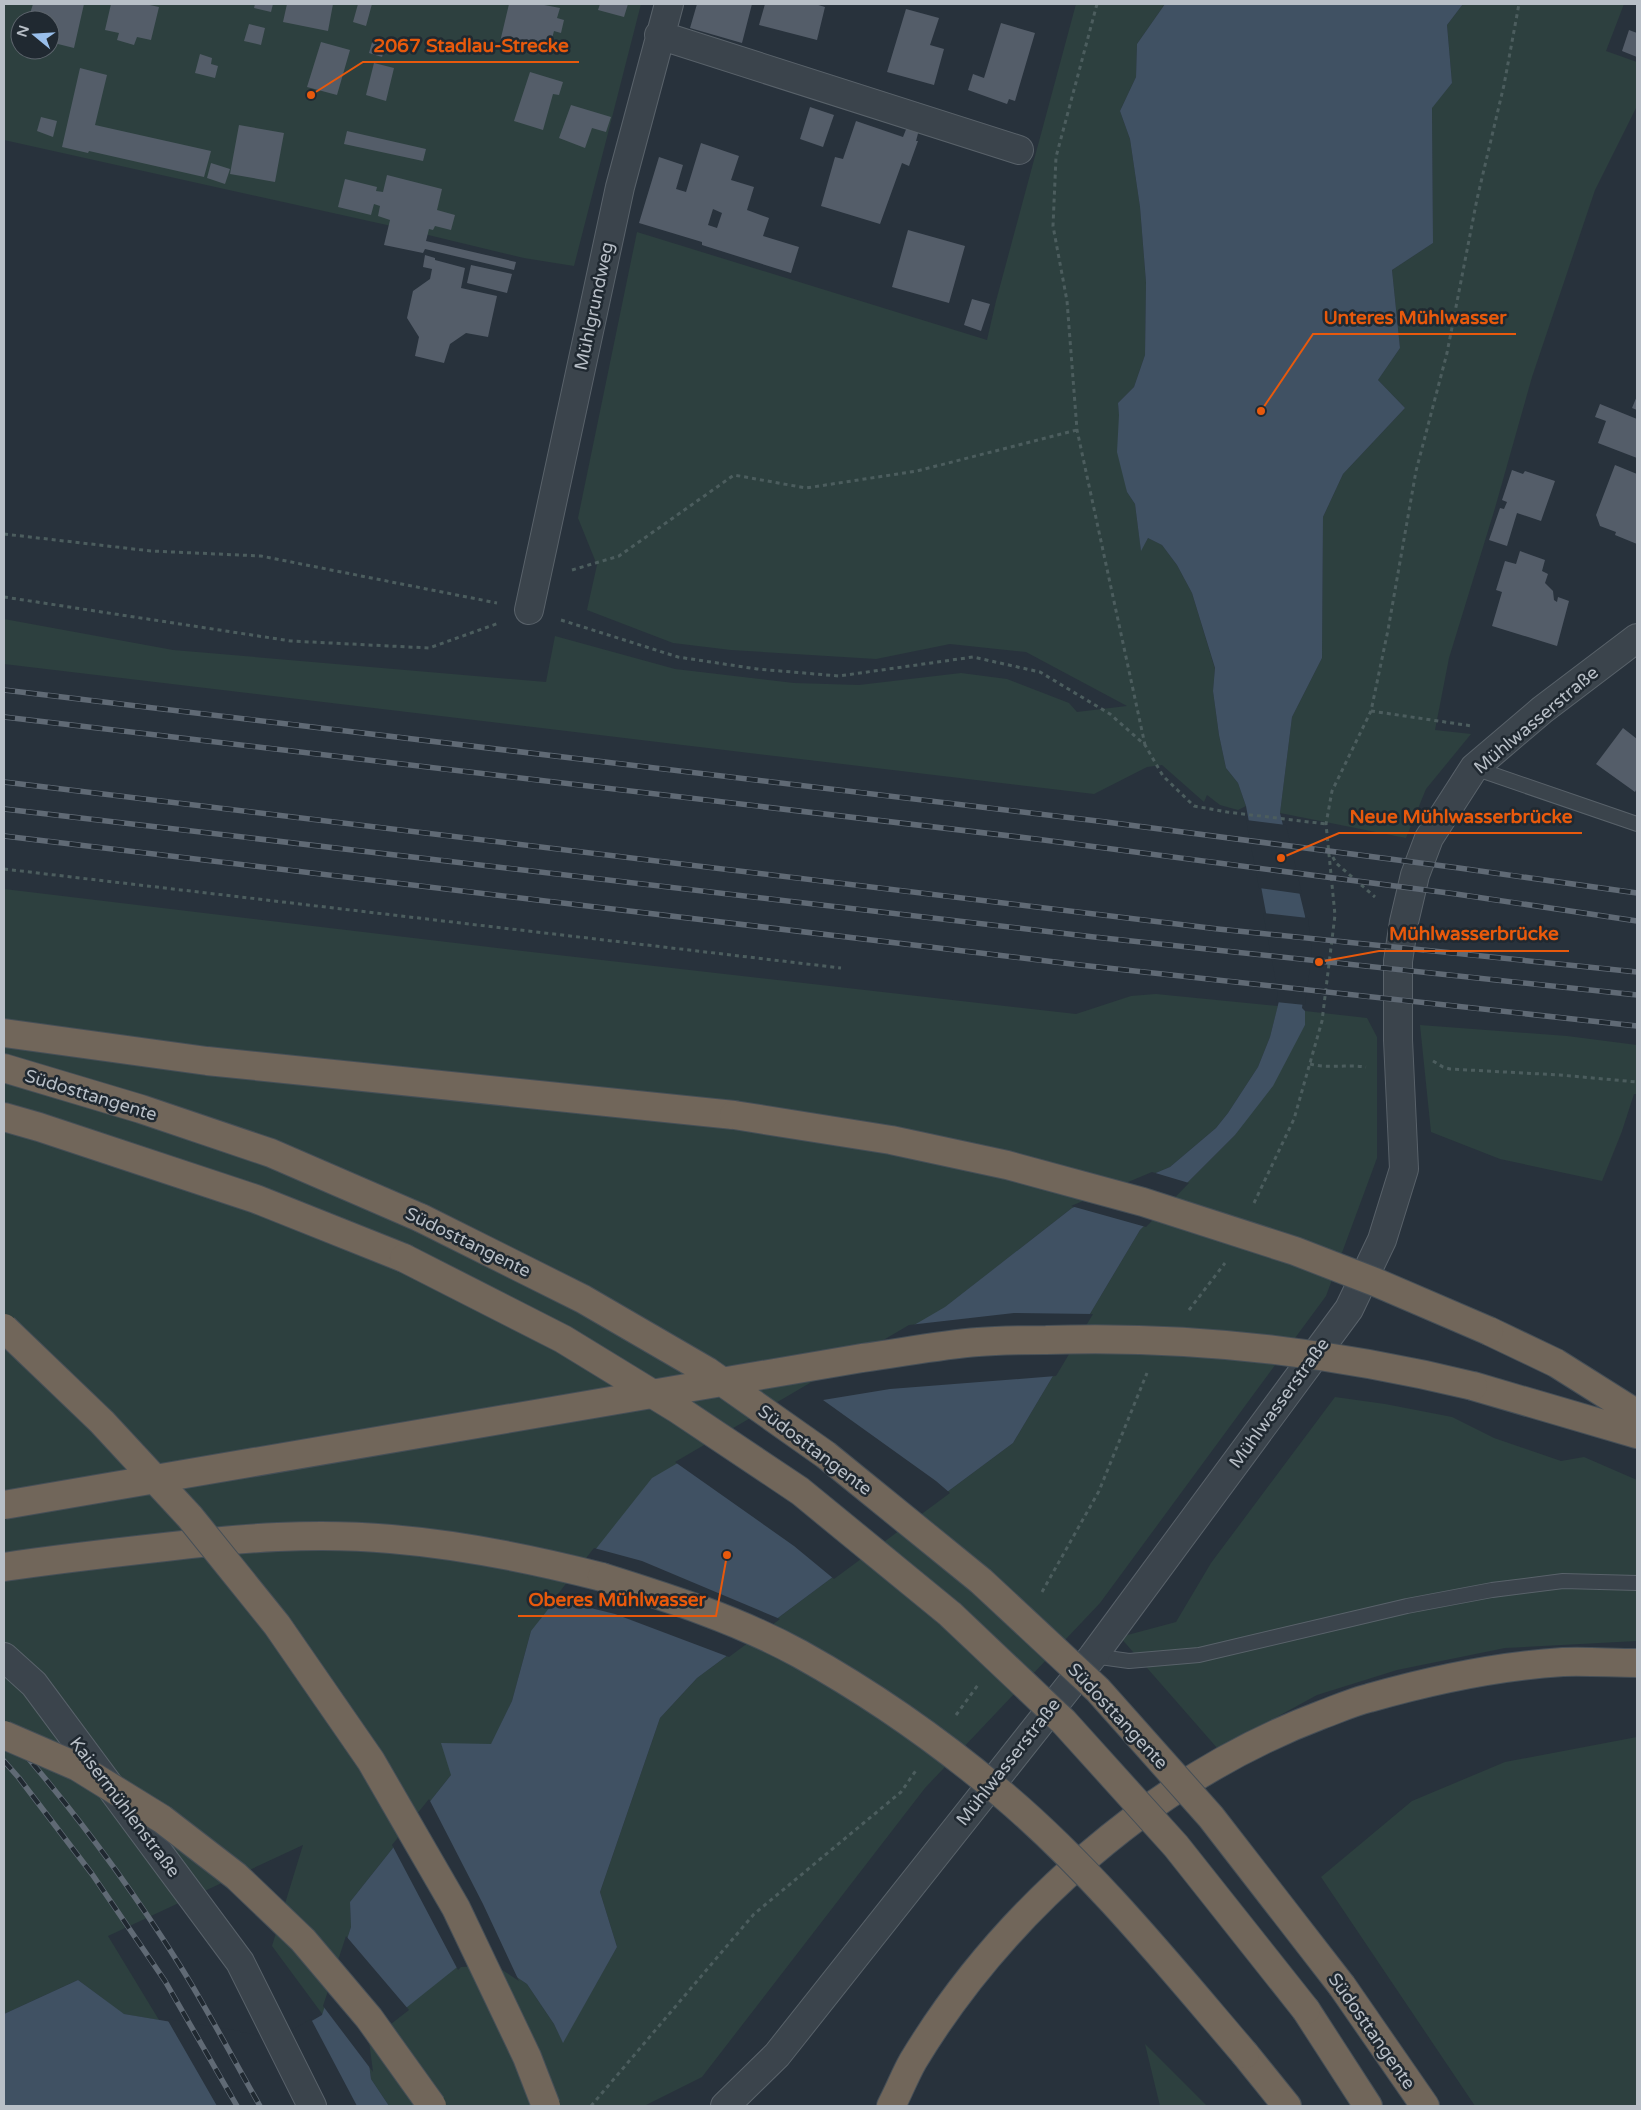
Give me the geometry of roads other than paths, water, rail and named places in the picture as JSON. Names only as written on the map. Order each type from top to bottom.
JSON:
[{"type":"highway","points":[[4,1033],[207,1061],[734,1116],[891,1140],[1007,1165],[1143,1202],[1295,1251],[1375,1282],[1489,1331],[1556,1364],[1637,1414]]},
{"type":"highway","name":"Südosttangente","points":[[4,1068],[141,1109],[271,1153],[422,1218],[583,1299],[707,1371],[826,1455],[981,1580],[1098,1690],[1211,1816],[1342,1986],[1425,2106]]},
{"type":"highway","points":[[4,1117],[256,1199],[404,1258],[563,1339],[679,1410],[800,1491],[950,1614],[1064,1722],[1176,1846],[1306,2010],[1368,2106]]},
{"type":"highway","points":[[4,1328],[102,1422],[190,1517],[282,1633],[372,1762],[456,1908],[527,2057],[546,2106]]},
{"type":"highway","points":[[4,1505],[862,1358],[978,1342],[1108,1338],[1232,1345],[1349,1360],[1411,1371],[1474,1386],[1637,1434]]},
{"type":"highway","points":[[4,1567],[68,1557],[228,1540],[316,1536],[390,1539],[463,1547],[535,1560],[602,1577],[672,1599],[737,1625],[798,1654],[864,1692],[933,1738],[1003,1795],[1055,1843],[1134,1925],[1287,2106]]},
{"type":"highway","points":[[891,2106],[913,2061],[969,1979],[1044,1896],[1101,1844],[1166,1796],[1215,1766],[1283,1730],[1367,1698],[1465,1674],[1564,1662],[1637,1663]]},
{"type":"highway","points":[[4,1735],[78,1768],[162,1819],[236,1876],[303,1940],[369,2018],[432,2106]]},
{"type":"street","name":"Mühlgrundweg","points":[[529,610],[620,186],[669,4]]},
{"type":"street","points":[[660,35],[1019,150]]},
{"type":"street","name":"Mühlwasserstraße","points":[[725,2106],[777,2055],[1092,1656],[1349,1309],[1382,1240],[1404,1169],[1399,1065],[1398,961],[1404,922],[1415,875],[1430,838],[1474,768],[1542,710],[1637,638]]},
{"type":"street","name":"Kaisermühlenstraße","points":[[4,1658],[34,1684],[240,1962],[312,2106]]},
{"type":"lane","points":[[1474,768],[1637,824]]},
{"type":"lane","points":[[1092,1656],[1129,1661],[1199,1655],[1407,1606],[1492,1590],[1563,1581],[1637,1583]]},
{"type":"water","points":[[1165,4],[1463,4],[1447,25],[1452,83],[1432,108],[1433,243],[1392,270],[1400,348],[1378,380],[1405,408],[1343,474],[1323,517],[1322,658],[1292,717],[1280,813],[1305,916],[1309,952],[1302,1008],[1305,1011],[1305,1025],[1273,1086],[1235,1135],[1140,1230],[1013,1443],[697,1678],[660,1718],[600,1892],[617,1947],[563,2043],[554,2024],[527,1984],[496,1963],[461,1964],[366,2040],[371,2079],[389,2106],[4,2106],[4,2014],[78,1980],[124,2014],[279,2040],[322,2015],[351,1927],[350,1902],[451,1775],[441,1743],[491,1744],[512,1701],[531,1631],[652,1478],[945,1307],[1072,1208],[1170,1167],[1216,1128],[1258,1067],[1270,1037],[1281,993],[1246,806],[1238,783],[1226,768],[1219,735],[1213,691],[1215,668],[1192,593],[1177,565],[1162,545],[1148,538],[1141,551],[1135,504],[1127,492],[1117,452],[1118,403],[1134,387],[1145,355],[1146,282],[1140,207],[1130,139],[1120,111],[1136,77],[1137,44]]},
{"type":"railway","points":[[4,690],[1106,822],[1637,893]]},
{"type":"railway","points":[[4,717],[1036,839],[1456,894],[1637,921]]},
{"type":"railway","points":[[4,782],[1218,929],[1637,972]]},
{"type":"railway","points":[[4,809],[1094,937],[1637,995]]},
{"type":"railway","points":[[4,836],[1080,965],[1637,1026]]},
{"type":"railway","points":[[4,1730],[74,1814],[139,1903],[190,1981],[260,2106]]},
{"type":"railway","points":[[4,1761],[92,1874],[165,1981],[237,2106]]},
{"type":"place","name":"2067 Stadlau-Strecke","points":[[311,95]]},
{"type":"place","name":"Unteres Mühlwasser","points":[[1261,411]]},
{"type":"place","name":"Neue Mühlwasserbrücke","points":[[1281,858]]},
{"type":"place","name":"Mühlwasserbrücke","points":[[1319,962]]},
{"type":"place","name":"Oberes Mühlwasser","points":[[727,1555]]}]
